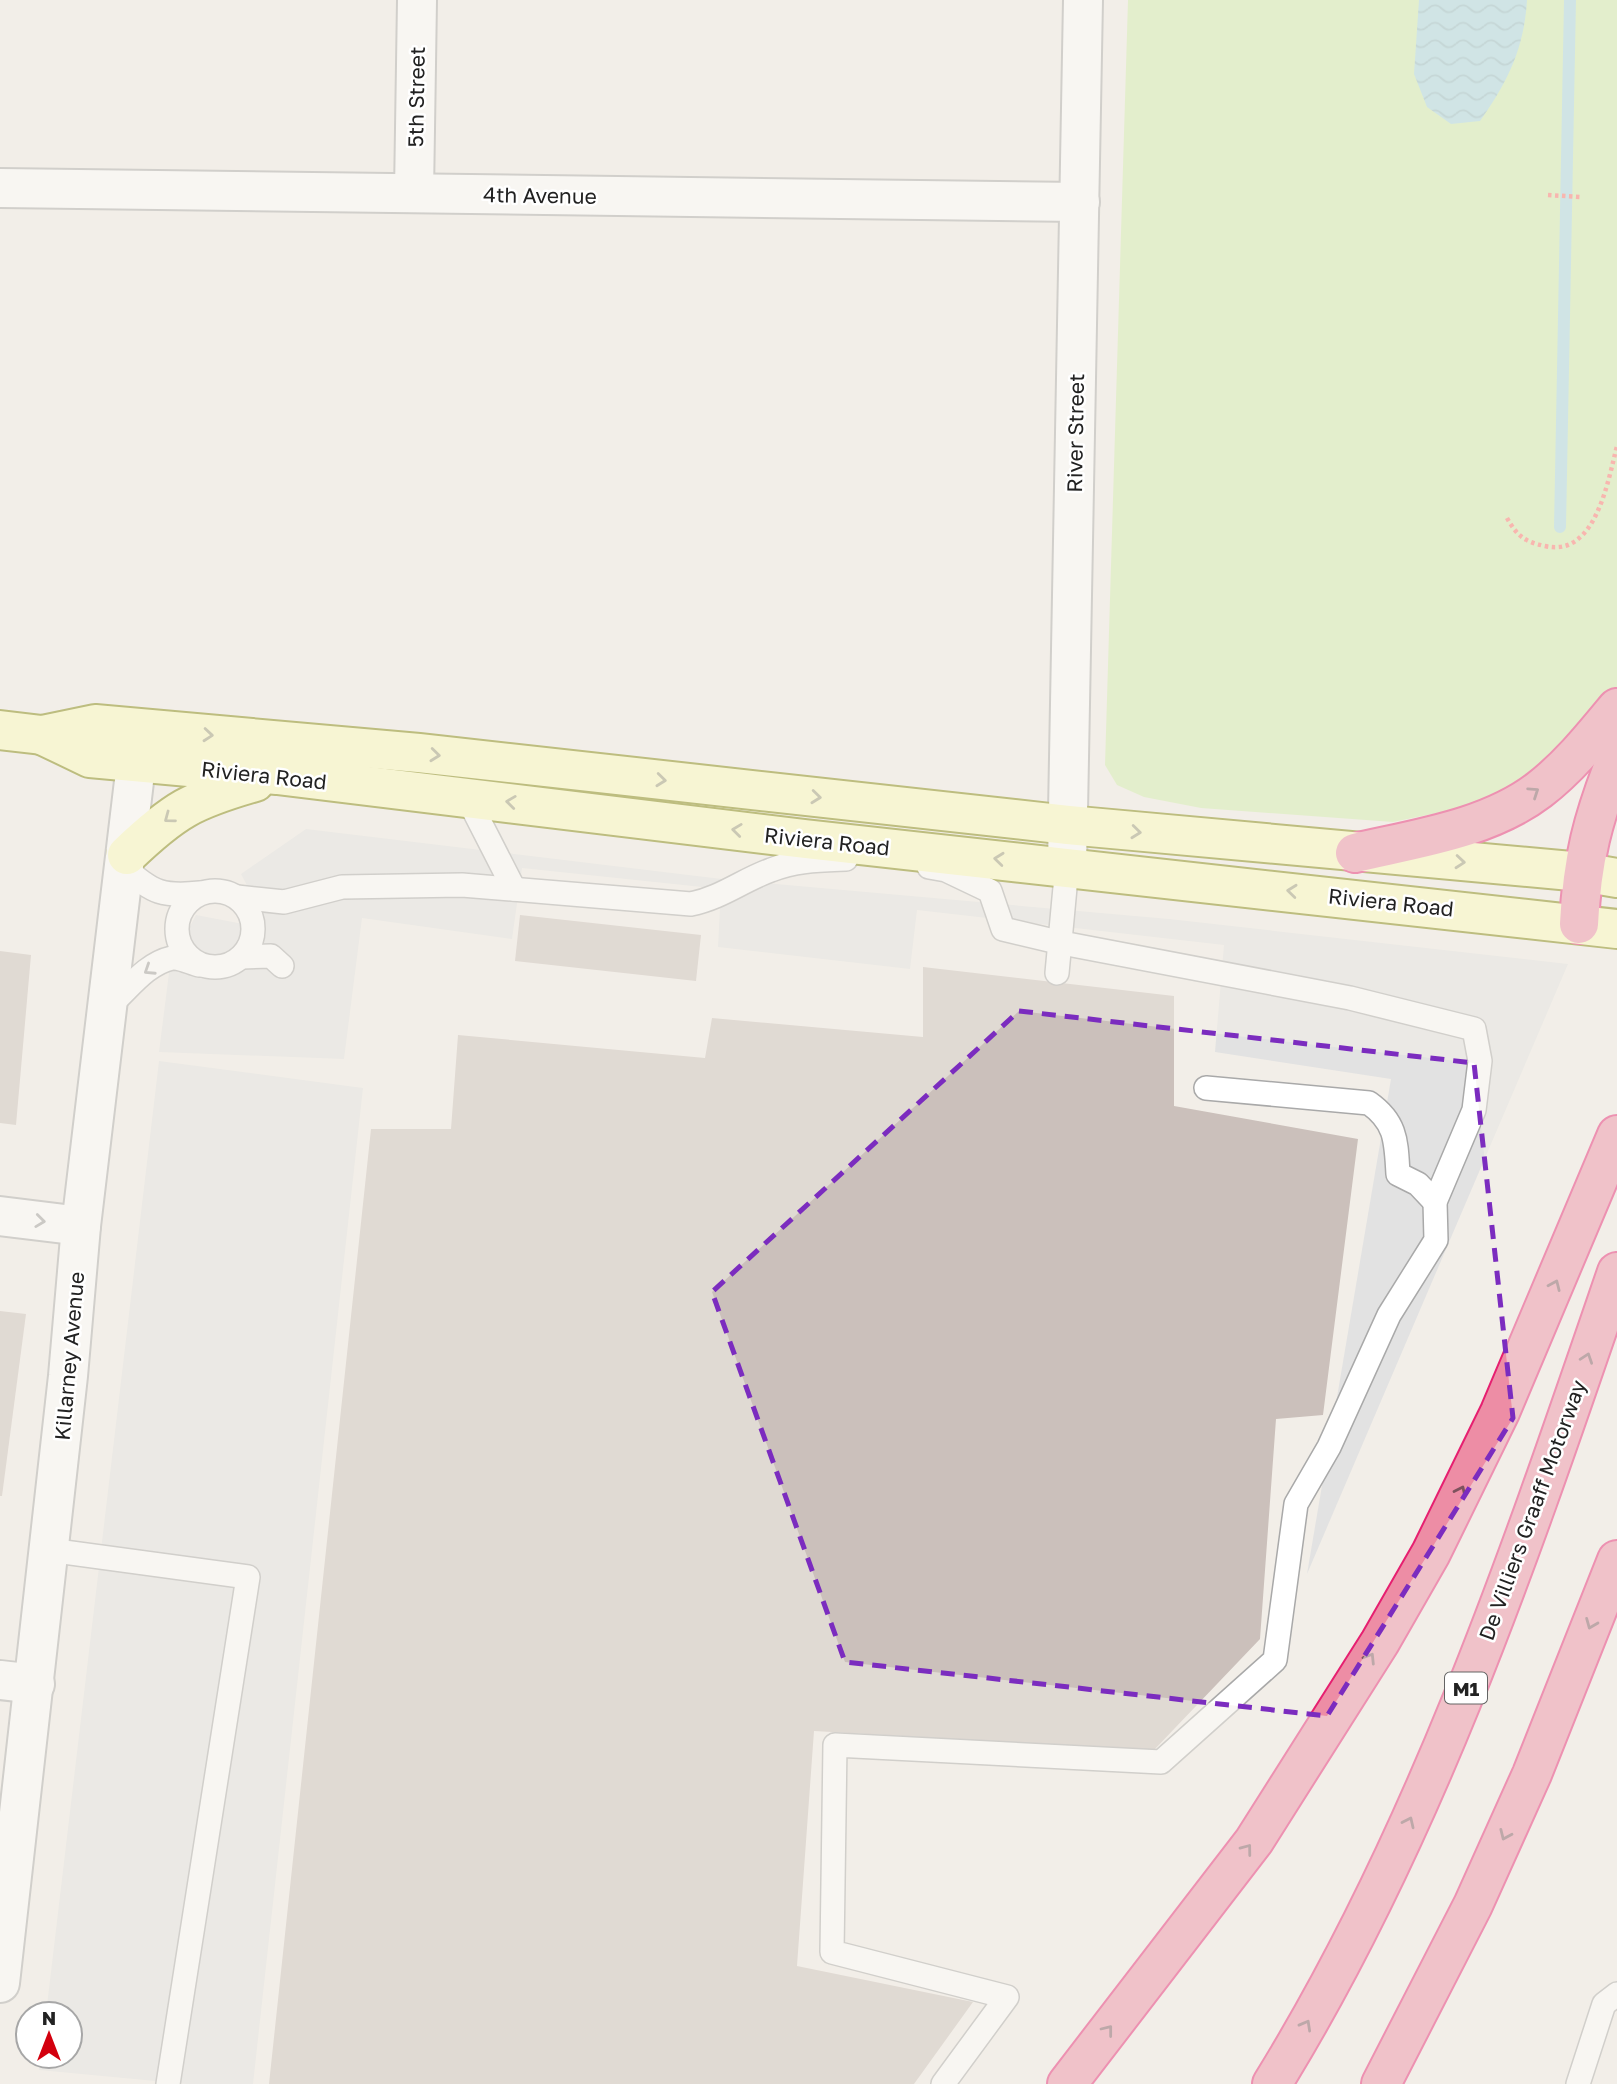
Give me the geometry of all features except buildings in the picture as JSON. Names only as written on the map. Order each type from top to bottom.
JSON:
[{"type":"highway","points":[[1355,853],[1451,829],[1509,808],[1537,792],[1560,772],[1617,708]]},
{"type":"highway","points":[[1602,927],[1599,875],[1589,834],[1617,757]]},
{"type":"highway","points":[[1067,2084],[1254,1840],[1380,1642],[1431,1553],[1500,1412],[1617,1135]]},
{"type":"highway","name":"De Villiers Graaff Motorway","points":[[1272,2084],[1358,1928],[1424,1789],[1515,1560],[1617,1272]]},
{"type":"highway","points":[[1381,2084],[1473,1905],[1532,1774],[1617,1560]]},
{"type":"highway","points":[[1408,2084],[1416,2018]]},
{"type":"main road","name":"Riviera Road","points":[[0,730],[42,735],[94,724],[138,746],[277,775],[467,797],[805,850],[1067,866],[1602,927]]},
{"type":"main road","name":"Riviera Road","points":[[138,746],[419,753],[1068,825],[1599,875]]},
{"type":"main road","points":[[126,861],[175,812],[203,797],[277,775]]},
{"type":"street","name":"5th Street","points":[[414,193],[417,0]]},
{"type":"street","name":"River Street","points":[[1067,866],[1083,0]]},
{"type":"street","name":"4th Avenue","points":[[0,188],[1080,202]]},
{"type":"street","name":"Killarney Avenue","points":[[0,1983],[17,1682],[49,1550],[81,1226],[138,746]]},
{"type":"street","points":[[0,1216],[81,1226]]},
{"type":"lane","points":[[467,797],[514,889]]},
{"type":"lane","points":[[126,861],[139,881],[172,896],[224,891],[237,897],[284,902],[342,887],[463,885],[691,904],[715,899],[805,850],[878,858],[946,870],[990,891],[1003,929],[1062,943],[1324,992],[1474,1029],[1480,1061],[1474,1110],[1435,1202],[1436,1240],[1389,1315],[1329,1447],[1296,1504],[1275,1660],[1161,1762],[835,1745],[832,1952],[1007,1997],[943,2084]]},
{"type":"lane","points":[[1058,973],[1067,866]]},
{"type":"lane","points":[[199,965],[186,956],[179,946],[176,925],[188,901],[205,892]]},
{"type":"lane","points":[[237,897],[248,909],[254,928],[250,945],[242,957]]},
{"type":"lane","points":[[109,1006],[142,973],[174,958],[221,968],[242,957],[271,956],[282,967]]},
{"type":"lane","points":[[1206,1088],[1369,1103],[1386,1115],[1396,1140],[1398,1174],[1418,1184],[1435,1202]]},
{"type":"lane","points":[[49,1550],[248,1577],[168,2084]]},
{"type":"lane","points":[[1578,2084],[1604,2004],[1617,1994]]},
{"type":"path","points":[[1548,195],[1581,197]]},
{"type":"path","points":[[1507,519],[1518,536],[1531,543],[1552,548],[1576,540],[1595,520],[1617,446]]},
{"type":"highlighted area","points":[[1019,1011],[1474,1063],[1513,1418],[1327,1716],[845,1662],[712,1292]]},
{"type":"green space","points":[[1128,0],[1617,0],[1617,687],[1563,748],[1524,780],[1481,804],[1393,822],[1201,808],[1144,797],[1117,785],[1105,765]]},
{"type":"shaded area","points":[[306,829],[730,880],[1169,919],[1568,964],[1307,1574],[1391,1079],[1215,1052],[1224,945],[917,910],[910,969],[718,947],[721,889],[522,868],[512,939],[362,918],[344,1059],[159,1052],[170,965],[196,915],[238,923],[256,917],[259,908],[241,874]]},
{"type":"shaded area","points":[[159,1061],[363,1088],[253,2084],[187,2084],[39,2070],[84,2070],[84,2000],[48,2000]]},
{"type":"water","points":[[1419,0],[1527,0],[1522,34],[1513,64],[1480,121],[1451,124],[1427,107],[1414,74]]},
{"type":"waterway","points":[[1560,527],[1570,0]]}]
